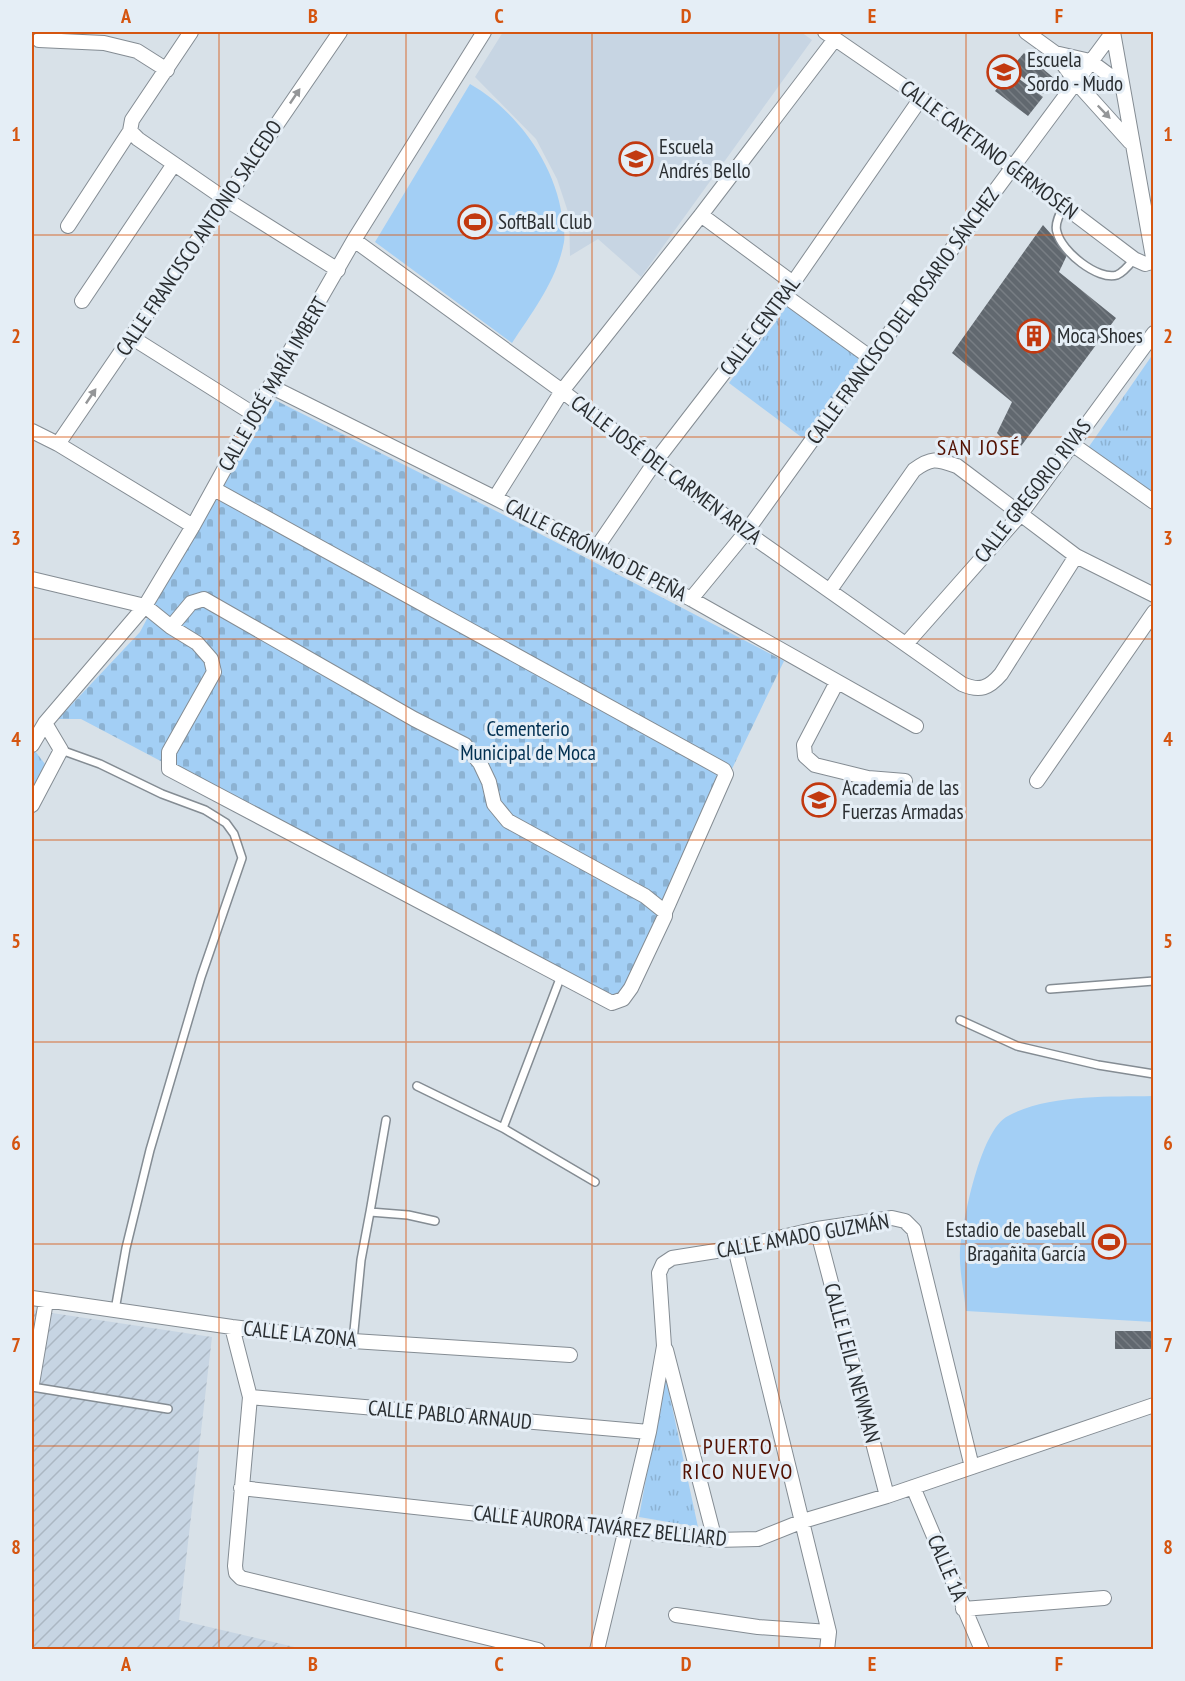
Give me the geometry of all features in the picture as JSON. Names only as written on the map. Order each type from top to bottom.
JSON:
[{"type":"street","points":[[68,225],[130,131],[132,120],[191,32]]},
{"type":"street","name":"CALLE FRANCISCO ANTONIO SALCEDO","points":[[58,444],[340,32]]},
{"type":"street","name":"CALLE JOSÉ MARÍA IMBERT","points":[[32,745],[45,723],[145,606],[193,526],[354,240],[484,32]]},
{"type":"street","points":[[1026,32],[1055,53],[1076,82],[1132,143]]},
{"type":"street","points":[[1113,32],[1153,261],[1145,264],[1134,259]]},
{"type":"street","name":"CALLE FRANCISCO DEL ROSARIO SÁNCHEZ","points":[[691,599],[746,532],[871,358],[1113,32]]},
{"type":"street","points":[[495,498],[562,391],[701,215],[830,35]]},
{"type":"street","name":"CALLE CAYETANO GERMOSÉN","points":[[830,35],[921,98],[1134,259]]},
{"type":"street","points":[[39,40],[104,43],[137,51],[166,70]]},
{"type":"street","points":[[1055,53],[1090,61],[1122,84]]},
{"type":"street","name":"CALLE CENTRAL","points":[[595,550],[655,462],[793,283],[921,98]]},
{"type":"street","points":[[130,131],[138,139],[225,199],[338,270]]},
{"type":"street","points":[[82,301],[174,164]]},
{"type":"street","points":[[701,215],[793,283]]},
{"type":"street","name":"CALLE JOSÉ DEL CARMEN ARIZA","points":[[354,240],[562,391],[746,532],[972,689],[982,690],[993,684],[1076,556]]},
{"type":"street","points":[[784,295],[871,358]]},
{"type":"street","name":"CALLE GREGORIO RIVAS","points":[[906,644],[1020,515],[1154,333]]},
{"type":"street","points":[[131,337],[255,415]]},
{"type":"street","name":"CALLE GERÓNIMO DE PEÑA","points":[[270,387],[495,498],[691,599],[916,726]]},
{"type":"street","points":[[32,431],[58,444],[193,526]]},
{"type":"street","points":[[1072,444],[1154,502]]},
{"type":"street","points":[[830,590],[914,470],[927,460],[942,461],[957,466],[1076,556],[1154,595]]},
{"type":"street","points":[[32,579],[145,606],[171,627],[197,643],[211,659],[214,672],[169,752],[169,769],[612,1003],[623,999],[631,988],[665,916],[664,912],[726,774],[724,770],[214,489]]},
{"type":"street","points":[[171,627],[191,603],[204,599],[414,719],[465,745],[480,764],[489,782],[494,804],[508,821],[645,897],[664,912]]},
{"type":"street","points":[[1037,782],[1154,612]]},
{"type":"street","points":[[837,682],[804,745],[805,756],[815,765],[868,778],[905,781]]},
{"type":"street","points":[[32,805],[61,750],[45,723]]},
{"type":"street","name":"CALLE AMADO GUZMÁN","points":[[664,1346],[659,1273],[663,1264],[672,1258],[735,1248],[817,1229],[892,1218],[905,1221],[914,1230],[972,1467]]},
{"type":"street","name":"CALLE LEILA NEWMAN","points":[[817,1229],[887,1496]]},
{"type":"street","points":[[735,1248],[829,1632],[827,1650]]},
{"type":"street","name":"CALLE LA ZONA","points":[[32,1298],[232,1327],[353,1341],[570,1354]]},
{"type":"street","points":[[32,1385],[46,1301]]},
{"type":"street","points":[[232,1327],[250,1397],[236,1573],[241,1578],[538,1650]]},
{"type":"street","points":[[597,1650],[649,1432],[664,1346]]},
{"type":"street","points":[[664,1346],[715,1540]]},
{"type":"street","name":"CALLE PABLO ARNAUD","points":[[250,1397],[649,1432]]},
{"type":"street","name":"CALLE AURORA TAVÁREZ BELLIARD","points":[[241,1488],[715,1540],[758,1539],[803,1521],[887,1496],[1154,1405]]},
{"type":"street","name":"CALLE 1A","points":[[913,1487],[982,1650]]},
{"type":"street","points":[[963,1609],[1104,1598]]},
{"type":"street","points":[[676,1615],[758,1627],[829,1632]]},
{"type":"lane","points":[[1064,206],[1058,218],[1056,231],[1064,246],[1079,261],[1101,276],[1117,274],[1134,259]]},
{"type":"lane","points":[[61,750],[100,764],[162,794],[205,810],[226,823],[234,834],[242,858],[201,976],[150,1150],[126,1248],[115,1310]]},
{"type":"lane","points":[[503,1128],[561,976]]},
{"type":"lane","points":[[1050,989],[1154,981]]},
{"type":"lane","points":[[960,1020],[1017,1046],[1098,1065],[1154,1074]]},
{"type":"lane","points":[[417,1086],[503,1128],[595,1182]]},
{"type":"lane","points":[[353,1341],[361,1260],[386,1120]]},
{"type":"lane","points":[[370,1212],[408,1215],[435,1221]]},
{"type":"lane","points":[[32,1385],[168,1409]]},
{"type":"shaded area","name":"Escuela Andrés Bello","points":[[503,32],[801,32],[812,40],[641,277],[598,239],[570,256],[569,215],[557,179],[536,139],[475,77]]},
{"type":"shaded area","points":[[32,1310],[212,1337],[179,1620],[303,1649],[32,1649]]},
{"type":"green space","name":"SoftBall Club","points":[[470,84],[488,96],[520,126],[544,162],[560,203],[564,235],[561,256],[543,295],[512,343],[375,242]]},
{"type":"green space","points":[[788,304],[865,358],[804,439],[729,383]]},
{"type":"green space","points":[[1153,354],[1153,495],[1088,448]]},
{"type":"green space","name":"Cementerio Municipal de Moca","points":[[265,395],[500,513],[784,661],[619,1003],[81,719],[58,719],[140,632]]},
{"type":"green space","points":[[32,747],[45,764],[32,789]]},
{"type":"green space","points":[[1153,1096],[1153,1322],[966,1311],[960,1258],[965,1219],[981,1157],[998,1125],[1008,1116],[1024,1109],[1060,1100]]},
{"type":"green space","points":[[665,1374],[698,1527],[639,1517]]},
{"type":"building","points":[[1024,53],[1055,79],[1043,94],[1011,68]]},
{"type":"building","points":[[1010,72],[1043,97],[1028,116],[995,91]]},
{"type":"building","name":"Moca Shoes","points":[[1043,225],[1068,253],[1059,272],[1116,318],[1016,453],[997,433],[1012,402],[952,353]]},
{"type":"building","points":[[1115,1331],[1154,1331],[1154,1349],[1115,1349]]},
{"type":"place","name":"Escuela Sordo - Mudo","points":[[1004,72]]},
{"type":"place","name":"Escuela Andrés Bello","points":[[636,159]]},
{"type":"place","name":"SoftBall Club","points":[[475,222]]},
{"type":"place","name":"Moca Shoes","points":[[1034,336]]},
{"type":"place","name":"Academia de las Fuerzas Armadas","points":[[819,800]]},
{"type":"place","name":"Estadio de baseball Bragañita García","points":[[1109,1242]]},
{"type":"district","name":"SAN JOSÉ","points":[[979,447]]},
{"type":"district","name":"PUERTO RICO NUEVO","points":[[738,1458]]}]
